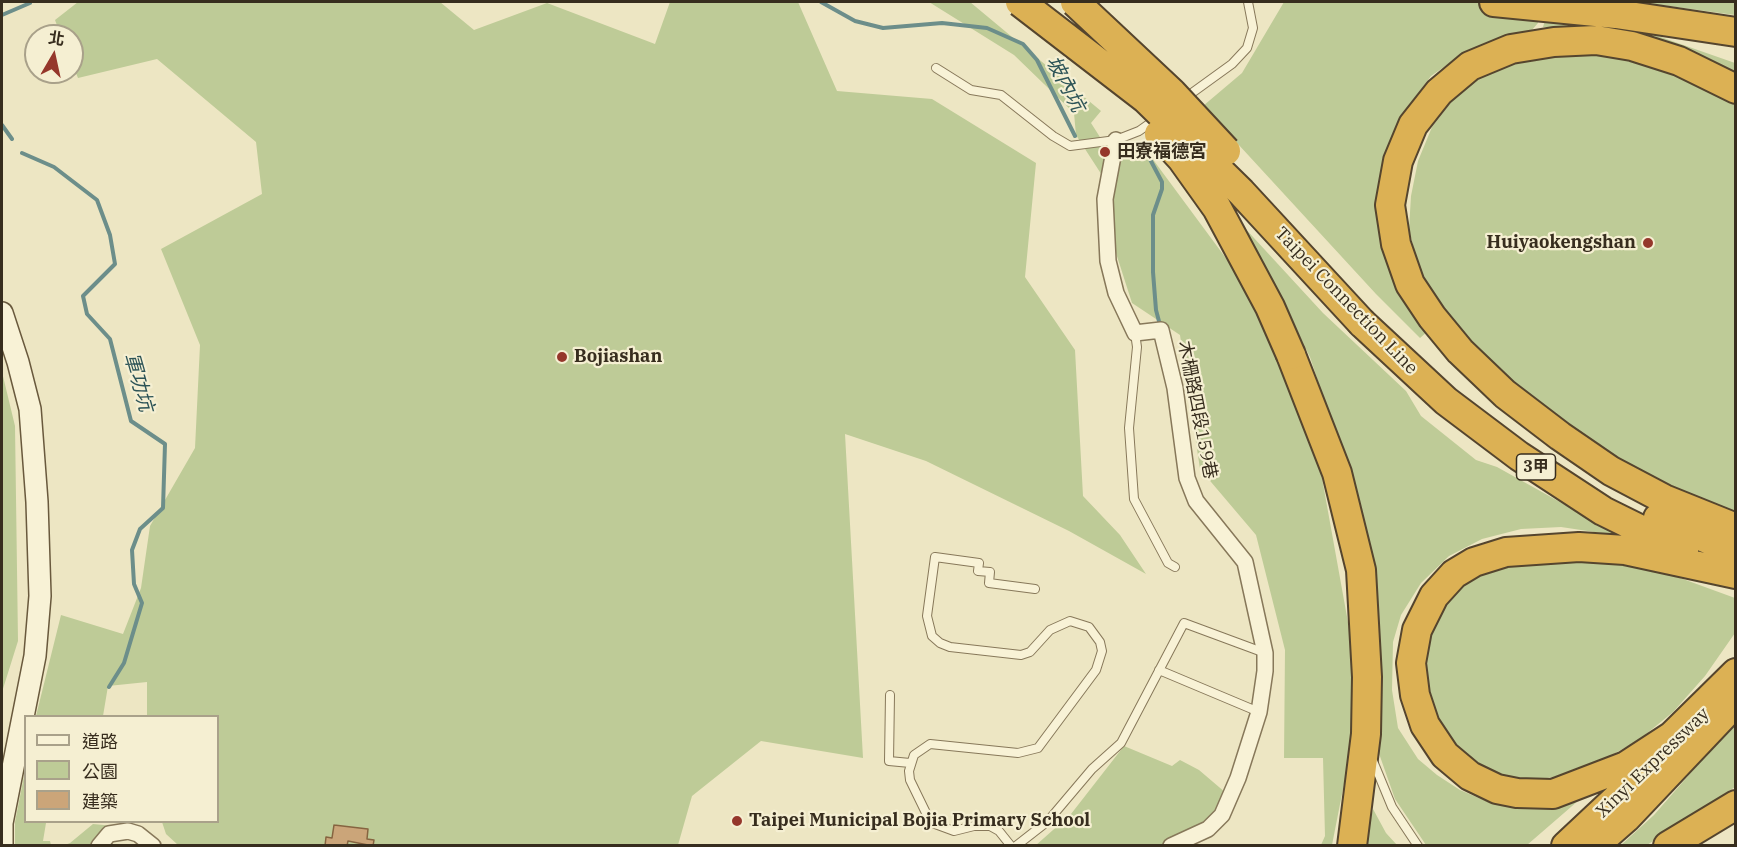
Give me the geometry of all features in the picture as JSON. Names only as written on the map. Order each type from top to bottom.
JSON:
[{"type":"highway","points":[[1009,2],[1093,69],[1142,115],[1182,159],[1217,208],[1246,258],[1291,355],[1336,472],[1361,570],[1368,677],[1366,734],[1352,846]]},
{"type":"highway","name":"Taipei Connection Line","points":[[1020,2],[1146,99],[1368,317],[1453,386],[1512,431],[1578,474],[1650,514],[1736,552]]},
{"type":"highway","name":"Taipei Connection Line","points":[[1075,2],[1172,93],[1368,317],[1446,401],[1519,456],[1603,511],[1682,550],[1736,573]]},
{"type":"highway","points":[[1494,2],[1616,14],[1736,32]]},
{"type":"highway","points":[[1616,14],[1705,39],[1736,51]]},
{"type":"highway","points":[[1736,89],[1679,60],[1632,46],[1596,40],[1554,42],[1511,49],[1470,66],[1439,92],[1413,125],[1398,161],[1390,205],[1396,244],[1410,284],[1432,317],[1460,351],[1505,394],[1611,471],[1664,499],[1736,528]]},
{"type":"highway","points":[[1736,573],[1625,550],[1579,547],[1506,552],[1474,562],[1454,574],[1434,596],[1417,630],[1411,663],[1415,695],[1425,725],[1445,754],[1470,776],[1497,789],[1517,793],[1553,794],[1626,766],[1672,736],[1736,675]]},
{"type":"highway","name":"Xinyi Expressway","points":[[1566,846],[1701,719],[1736,675]]},
{"type":"highway","name":"Xinyi Expressway","points":[[1594,846],[1626,818],[1736,702]]},
{"type":"highway","points":[[1668,846],[1736,805]]},
{"type":"main road","points":[[2,313],[30,409],[37,491],[40,584],[37,646],[8,755],[2,846]]},
{"type":"street","points":[[1116,140],[1106,187],[1106,245],[1116,293],[1135,333]]},
{"type":"street","name":"木柵路四段159巷","points":[[1135,333],[1161,330],[1175,388],[1187,478],[1196,501],[1245,562],[1265,653],[1265,671],[1259,712],[1238,778],[1222,815],[1208,830],[1171,846]]},
{"type":"street","points":[[99,846],[109,834],[128,831],[138,834],[153,846]]},
{"type":"lane","points":[[1176,104],[1232,64],[1247,48],[1253,28],[1248,2]]},
{"type":"lane","points":[[936,68],[971,90],[1001,95],[1053,136],[1070,146],[1116,140],[1139,131],[1167,111]]},
{"type":"lane","points":[[1135,333],[1137,347],[1129,428],[1134,500],[1168,563],[1174,567]]},
{"type":"lane","points":[[1011,846],[999,831],[990,826],[974,826],[954,831],[935,824],[928,817],[910,780],[910,763],[921,748],[930,744],[1018,753],[1038,748],[1096,670],[1102,651],[1100,642],[1089,627],[1070,621],[1050,630],[1037,646],[1021,655],[950,647],[940,643],[928,626],[935,557],[980,563],[978,571],[990,572],[989,583],[1035,589]]},
{"type":"lane","points":[[1016,846],[1048,821],[1092,770],[1121,743],[1184,622],[1265,653]]},
{"type":"lane","points":[[1159,670],[1259,712]]},
{"type":"lane","points":[[891,695],[889,761],[910,763]]},
{"type":"lane","points":[[1366,734],[1388,799],[1418,846]]},
{"type":"green space","points":[[78,2],[440,2],[474,30],[547,3],[655,44],[670,2],[798,2],[837,91],[932,99],[1036,163],[1025,277],[1075,350],[1083,496],[1120,535],[1146,574],[1069,531],[926,461],[845,434],[863,758],[761,741],[692,796],[678,845],[178,845],[166,834],[162,823],[219,823],[219,715],[147,715],[147,682],[108,686],[103,715],[36,715],[61,615],[123,634],[141,588],[150,526],[195,448],[200,345],[161,249],[262,194],[256,142],[157,59],[84,77],[84,24],[56,24],[55,20]]},
{"type":"green space","points":[[929,2],[970,2],[1101,111],[1091,123],[1105,145],[1143,146],[1245,284],[1318,456],[1351,639],[1352,743],[1332,845],[1321,845],[1325,836],[1323,758],[1284,758],[1285,650],[1256,535],[1200,469],[1180,335],[1132,303],[1115,250],[1107,183],[1076,135],[1074,113],[1014,55]]},
{"type":"green space","points":[[1284,2],[1538,2],[1538,23],[1532,30],[1505,37],[1461,55],[1431,76],[1404,112],[1389,148],[1428,331],[1420,338],[1376,294],[1203,106],[1242,73]]},
{"type":"green space","points":[[1639,2],[1735,2],[1735,15]]},
{"type":"green space","points":[[1546,17],[1629,26],[1735,63],[1735,73],[1593,28],[1543,27]]},
{"type":"green space","points":[[1585,50],[1635,57],[1735,102],[1735,516],[1674,491],[1612,457],[1507,380],[1467,341],[1439,305],[1419,269],[1409,229],[1411,196],[1418,161],[1432,127],[1455,97],[1475,80],[1505,64]]},
{"type":"green space","points":[[1242,225],[1323,313],[1406,391],[1421,416],[1476,460],[1497,467],[1621,536],[1561,527],[1521,529],[1482,539],[1449,556],[1421,583],[1401,615],[1393,642],[1392,690],[1398,728],[1418,759],[1460,790],[1486,801],[1513,807],[1586,794],[1527,845],[1426,845],[1395,799],[1376,745],[1330,418],[1310,357]]},
{"type":"green space","points":[[2,372],[15,426],[18,641],[2,692]]},
{"type":"green space","points":[[1529,559],[1614,559],[1661,571],[1735,598],[1735,633],[1705,676],[1673,712],[1640,739],[1605,759],[1567,775],[1527,781],[1493,774],[1461,754],[1440,735],[1421,689],[1430,623],[1463,582],[1488,568]]},
{"type":"green space","points":[[1735,722],[1735,787],[1647,845],[1620,846],[1654,815]]},
{"type":"green space","points":[[1124,746],[1172,766],[1180,760],[1199,770],[1226,793],[1214,813],[1200,827],[1161,845],[1035,846],[1071,814]]},
{"type":"green space","points":[[24,776],[24,823],[46,823],[43,841],[50,841],[51,845],[15,845],[15,822]]},
{"type":"green space","points":[[1373,809],[1386,833],[1397,845],[1365,846]]},
{"type":"green space","points":[[93,824],[114,826],[94,840],[92,845],[62,846],[70,843]]},
{"type":"building","points":[[334,825],[368,829],[367,839],[374,840],[373,846],[348,841],[347,846],[325,846],[326,837],[332,838]]},
{"type":"waterway","name":"坡內坑","points":[[821,2],[855,21],[883,28],[942,23],[987,28],[1023,44],[1037,60],[1075,136]]},
{"type":"waterway","points":[[2,15],[30,3]]},
{"type":"waterway","name":"軍功坑","points":[[2,125],[12,139]]},
{"type":"waterway","name":"坡內坑","points":[[1143,146],[1162,182],[1162,189],[1153,215],[1153,272],[1156,310],[1160,325]]},
{"type":"waterway","name":"軍功坑","points":[[22,153],[54,167],[97,200],[110,235],[115,264],[83,296],[87,314],[110,339],[131,421],[165,444],[163,508],[140,529],[132,550],[134,584],[142,603],[124,663],[109,687]]},
{"type":"place","name":"田寮福德宮","points":[[1105,152]]},
{"type":"place","name":"Huiyaokengshan","points":[[1648,243]]},
{"type":"place","name":"Bojiashan","points":[[562,357]]},
{"type":"place","name":"Taipei Municipal Bojia Primary School","points":[[737,821]]}]
